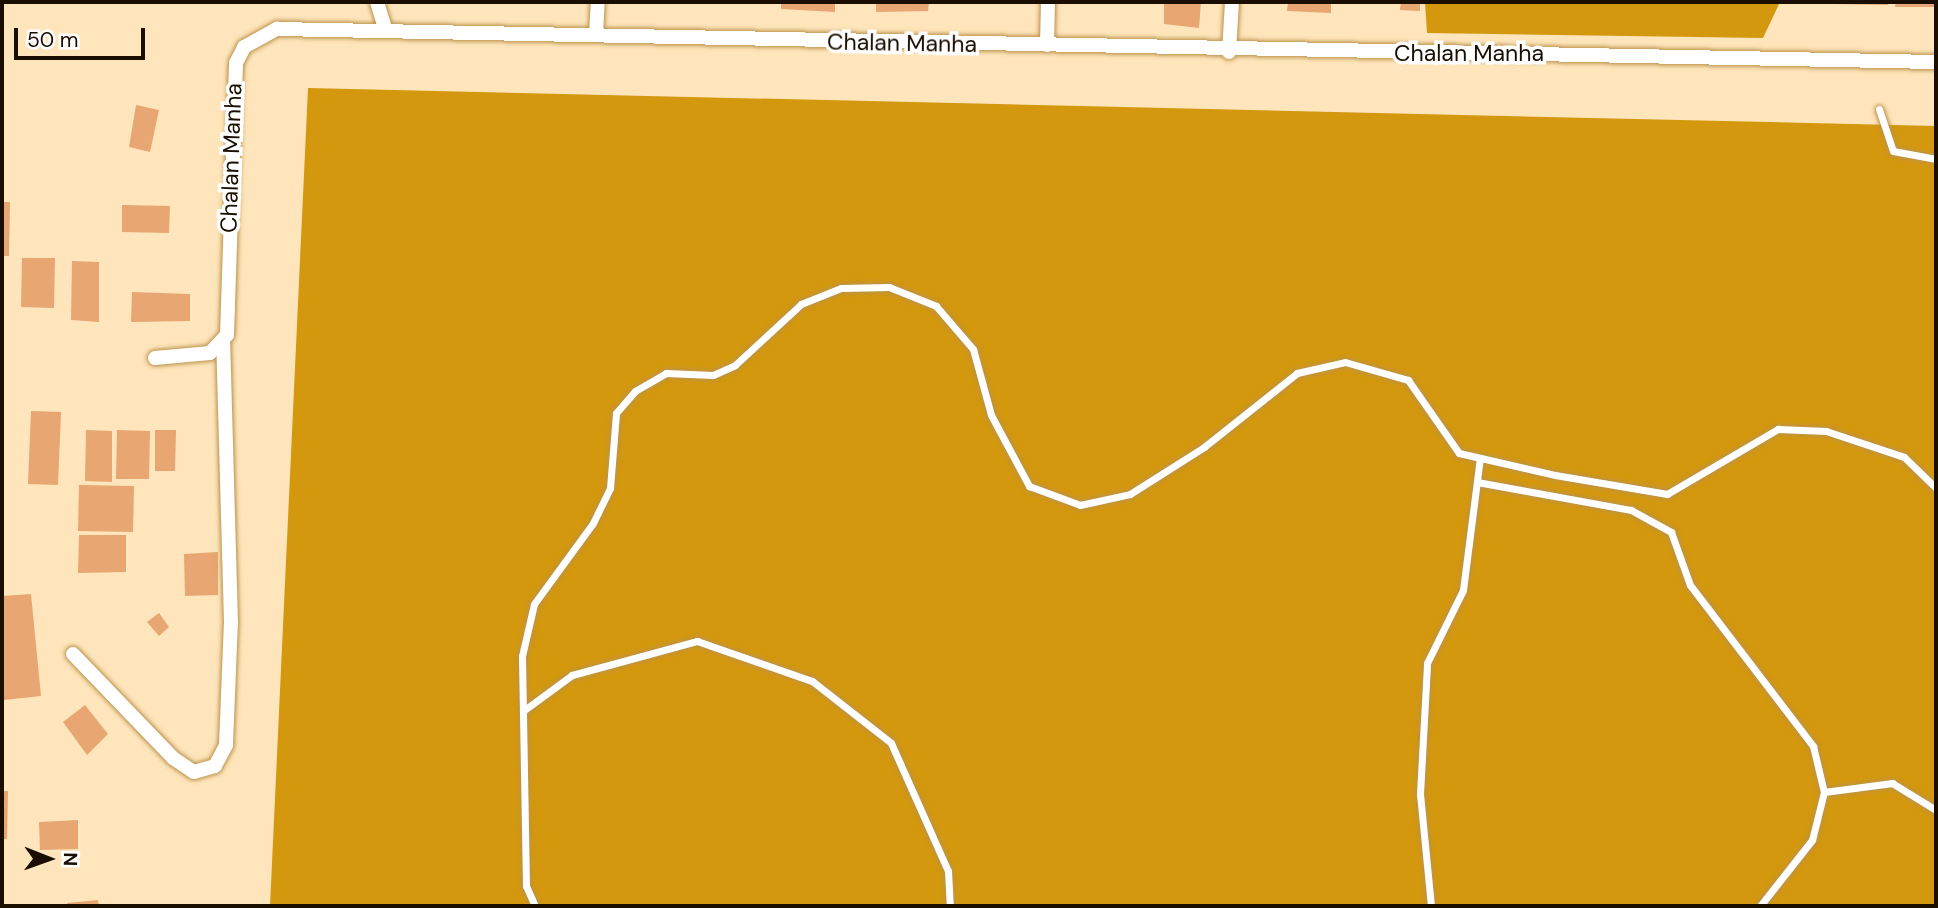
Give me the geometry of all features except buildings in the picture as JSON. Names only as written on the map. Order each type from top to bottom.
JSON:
[{"type":"street","points":[[377,2],[385,28]]},
{"type":"street","points":[[596,35],[598,2]]},
{"type":"street","points":[[1047,45],[1048,2]]},
{"type":"street","points":[[1229,52],[1232,2]]},
{"type":"street","name":"Chalan Manha","points":[[223,342],[229,320],[231,98],[238,54],[277,29],[385,28],[1229,52],[1936,62]]},
{"type":"street","points":[[155,358],[210,353],[223,342]]},
{"type":"street","points":[[73,654],[173,758],[194,772],[215,766],[226,745],[231,624],[223,342]]},
{"type":"lane","points":[[1879,109],[1893,151],[1936,159]]},
{"type":"lane","points":[[535,906],[526,886],[522,656],[534,604],[593,523],[610,488],[616,413],[635,391],[666,373],[713,375],[735,365],[801,304],[841,288],[888,286],[936,306],[973,349],[991,415],[1029,486],[1080,505],[1130,494],[1204,447],[1297,373],[1345,362],[1408,380],[1459,453],[1480,458],[1667,494],[1778,429],[1826,430],[1904,457],[1936,488]]},
{"type":"lane","points":[[1431,906],[1420,794],[1427,663],[1462,590],[1480,458]]},
{"type":"lane","points":[[1477,481],[1631,510],[1671,532],[1690,584],[1813,746],[1824,792],[1812,840],[1760,906]]},
{"type":"lane","points":[[523,711],[572,674],[696,641],[812,681],[891,743],[948,871],[950,906]]},
{"type":"lane","points":[[1824,792],[1892,783],[1936,810]]},
{"type":"shaded area","points":[[1425,2],[1780,2],[1763,38],[1427,33]]},
{"type":"shaded area","points":[[308,88],[1936,126],[1936,906],[270,906]]}]
